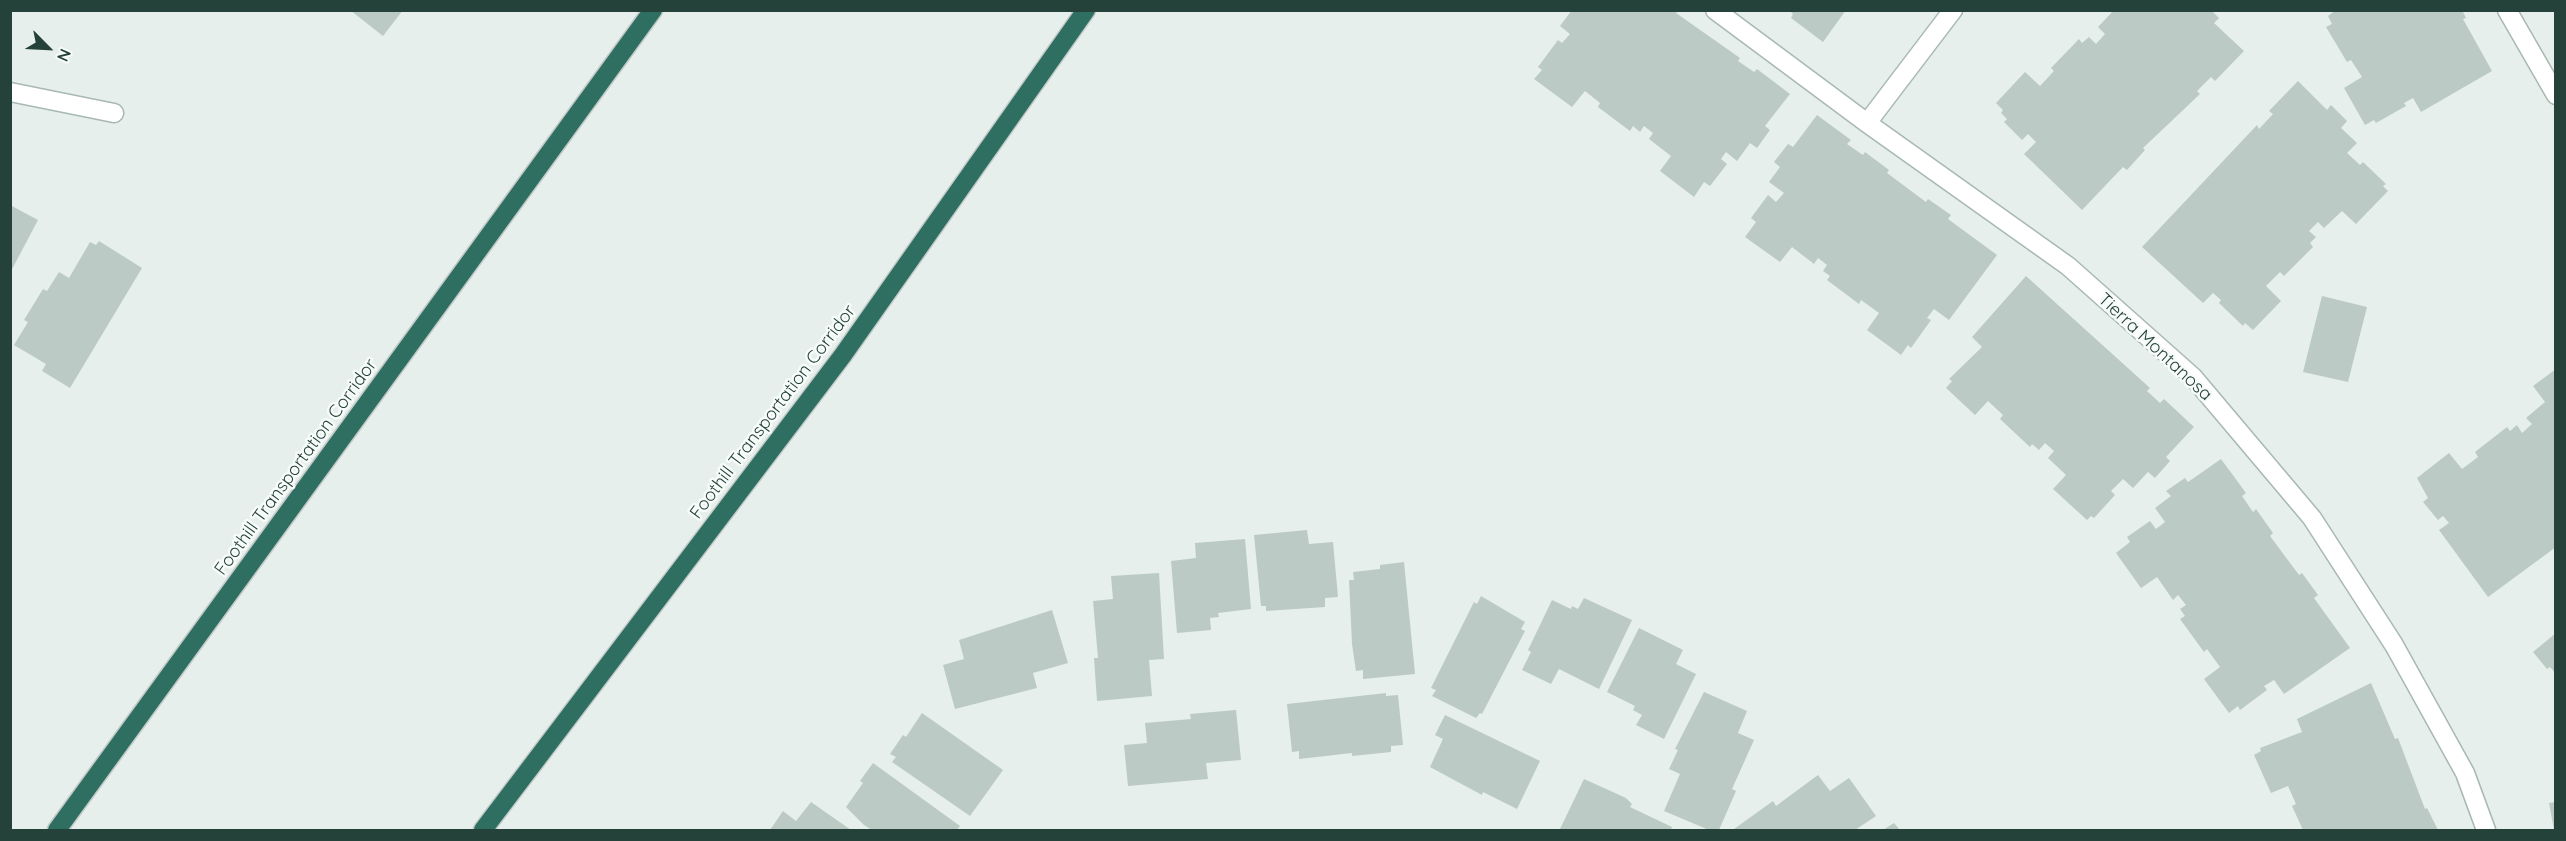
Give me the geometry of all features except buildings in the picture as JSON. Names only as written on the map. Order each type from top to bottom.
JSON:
[{"type":"highway","name":"Foothill Transportation Corridor","points":[[57,831],[653,10]]},
{"type":"highway","name":"Foothill Transportation Corridor","points":[[483,831],[843,356],[1086,10]]},
{"type":"street","name":"Tierra Montanosa","points":[[1715,10],[1867,123],[2068,266],[2193,377],[2312,518],[2394,645],[2465,772],[2486,831]]},
{"type":"street","points":[[1867,123],[1953,10]]},
{"type":"street","points":[[2507,10],[2556,94]]},
{"type":"street","points":[[10,92],[114,113]]}]
